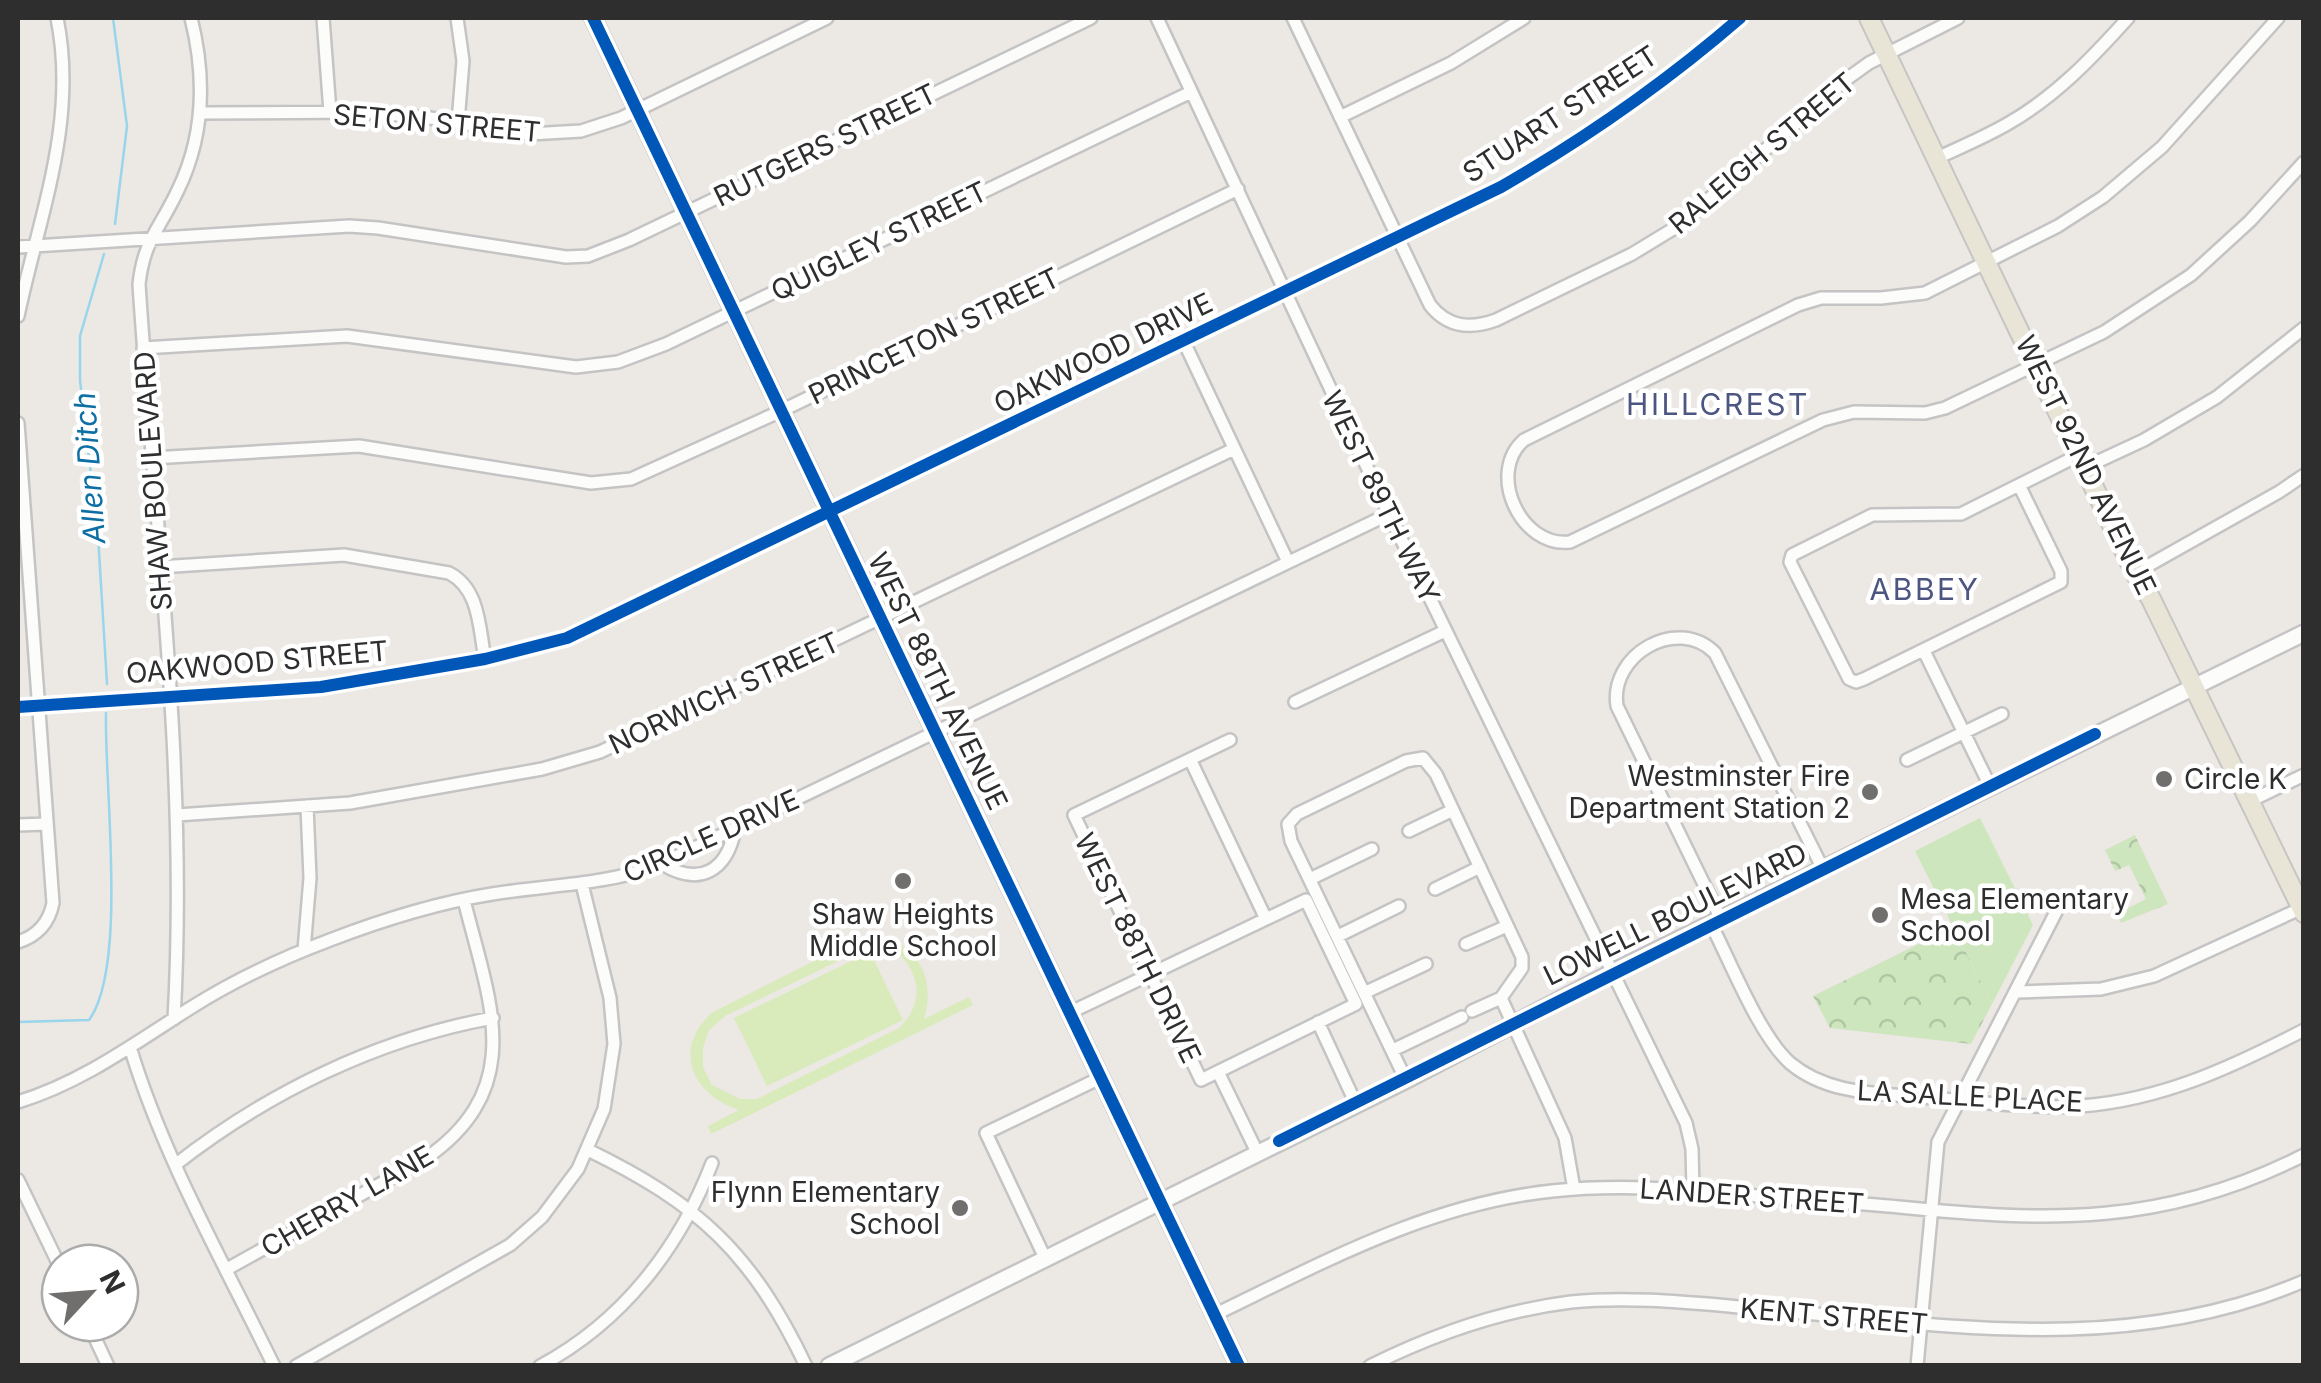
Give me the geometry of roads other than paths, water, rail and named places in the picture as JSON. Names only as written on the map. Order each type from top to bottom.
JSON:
[{"type":"main road","name":"WEST 92ND AVENUE","points":[[1869,18],[2135,573],[2303,909]]},
{"type":"street","points":[[18,316],[52,186],[62,124],[62,58],[56,18]]},
{"type":"street","name":"SHAW BOULEVARD","points":[[174,1019],[180,921],[177,815],[140,284],[142,260],[150,237],[184,179],[201,112],[201,68],[191,18]]},
{"type":"street","points":[[323,18],[330,112]]},
{"type":"street","points":[[458,18],[463,61],[458,122]]},
{"type":"street","name":"WEST 88TH AVENUE","points":[[592,18],[1239,1366]]},
{"type":"street","name":"SETON STREET","points":[[201,112],[399,114],[530,134],[570,133],[604,124],[827,18]]},
{"type":"street","name":"RUTGERS STREET","points":[[18,247],[363,227],[577,258],[603,251],[1092,18]]},
{"type":"street","name":"WEST 89TH WAY","points":[[1157,18],[1389,514],[1686,1123],[1692,1149],[1693,1190]]},
{"type":"street","name":"RALEIGH STREET","points":[[1292,18],[1430,305],[1443,318],[1470,326],[1511,313],[1632,254],[1678,226],[1869,63],[1958,18]]},
{"type":"street","points":[[1340,118],[1451,63],[1524,18]]},
{"type":"street","name":"STUART STREET","points":[[1397,238],[1501,186],[1578,140],[1673,74],[1740,18]]},
{"type":"street","points":[[1938,158],[2005,126],[2053,94],[2128,18]]},
{"type":"street","points":[[2278,18],[2179,130],[2124,180],[2058,226],[1913,296],[1822,298],[1798,305],[1530,436],[1513,451],[1507,466],[1506,480],[1518,509],[1539,538],[1570,542],[1823,420],[1854,412],[1934,411],[2129,317],[2191,275],[2250,222],[2304,162]]},
{"type":"street","name":"QUIGLEY STREET","points":[[143,348],[347,336],[540,364],[605,365],[645,353],[1192,92]]},
{"type":"street","name":"PRINCETON STREET","points":[[152,458],[358,446],[579,482],[610,483],[652,471],[1238,190]]},
{"type":"street","name":"OAKWOOD DRIVE","points":[[829,512],[1397,238]]},
{"type":"street","points":[[2020,487],[2062,579],[2058,586],[1853,682],[1790,557],[1872,515],[1961,514],[2020,487],[2083,460],[2144,440],[2206,404],[2304,328]]},
{"type":"street","points":[[1184,342],[1288,562]]},
{"type":"street","points":[[18,423],[23,596],[38,706],[51,912],[38,932],[18,942]]},
{"type":"street","name":"NORWICH STREET","points":[[177,815],[350,803],[575,760],[648,730],[1234,449]]},
{"type":"street","points":[[2135,573],[2304,475]]},
{"type":"street","name":"OAKWOOD STREET","points":[[18,707],[321,687],[485,659],[567,638],[829,512]]},
{"type":"street","name":"CIRCLE DRIVE","points":[[18,1102],[67,1084],[249,976],[304,950],[386,920],[464,900],[624,878],[662,864],[1389,514]]},
{"type":"street","points":[[159,566],[344,556],[449,573],[464,582],[472,597],[485,659]]},
{"type":"street","points":[[1295,702],[1446,631]]},
{"type":"street","name":"LOWELL BOULEVARD","points":[[828,1366],[1823,868],[2304,633]]},
{"type":"street","name":"LA SALLE PLACE","points":[[1823,868],[1716,653],[1704,643],[1675,638],[1636,654],[1622,668],[1616,687],[1617,706],[1765,1030],[1784,1057],[1808,1076],[1838,1088],[1960,1100],[2062,1106],[2122,1101],[2214,1075],[2304,1030]]},
{"type":"street","points":[[1924,650],[1990,786]]},
{"type":"street","points":[[1906,760],[2002,714]]},
{"type":"street","points":[[1230,740],[1190,759],[1266,919]]},
{"type":"street","points":[[1393,1050],[1500,998],[1522,968],[1522,957],[1436,774],[1422,758],[1406,760],[1297,814],[1288,824],[1292,841],[1406,1080]]},
{"type":"street","name":"WEST 88TH DRIVE","points":[[1190,759],[1074,815],[1201,1080],[1218,1072],[1257,1152]]},
{"type":"street","points":[[2250,802],[2304,775]]},
{"type":"street","points":[[304,950],[310,873],[307,806]]},
{"type":"street","points":[[1409,830],[1452,810]]},
{"type":"street","points":[[18,826],[46,824]]},
{"type":"street","points":[[662,864],[686,875],[716,868],[731,847],[735,829]]},
{"type":"street","points":[[1310,879],[1372,849]]},
{"type":"street","points":[[1435,889],[1480,868]]},
{"type":"street","points":[[296,1366],[523,1235],[560,1196],[588,1150],[604,1109],[614,1044],[610,998],[582,884]]},
{"type":"street","name":"CHERRY LANE","points":[[227,1269],[448,1143],[464,1127],[487,1087],[496,1048],[493,1018],[464,900]]},
{"type":"street","points":[[1068,1012],[1306,900],[1356,1004],[1218,1072]]},
{"type":"street","points":[[1338,936],[1399,906]]},
{"type":"street","points":[[2016,992],[2073,992],[2125,984],[2171,970],[2303,909]]},
{"type":"street","points":[[1917,1366],[1938,1142],[2056,910]]},
{"type":"street","points":[[1466,944],[1507,926]]},
{"type":"street","points":[[1366,992],[1426,964]]},
{"type":"street","points":[[1500,998],[1566,1138],[1574,1189]]},
{"type":"street","points":[[176,1165],[236,1122],[320,1076],[425,1034],[493,1018]]},
{"type":"street","points":[[1318,1022],[1356,1104]]},
{"type":"street","points":[[130,1047],[176,1165],[274,1366]]},
{"type":"street","points":[[1045,1258],[986,1132],[1100,1078]]},
{"type":"street","points":[[588,1150],[657,1185],[724,1238],[778,1310],[806,1366]]},
{"type":"street","name":"LANDER STREET","points":[[1214,1315],[1405,1225],[1509,1198],[1574,1189],[1648,1187],[2032,1217],[2109,1214],[2200,1197],[2304,1155]]},
{"type":"street","points":[[540,1366],[581,1340],[626,1302],[650,1274],[692,1210],[712,1163]]},
{"type":"street","points":[[18,1180],[48,1243]]},
{"type":"street","name":"KENT STREET","points":[[1370,1366],[1464,1325],[1529,1308],[1574,1302],[1664,1301],[2025,1332],[2146,1325],[2234,1305],[2304,1281]]},
{"type":"street","points":[[97,1343],[108,1366]]},
{"type":"waterway","name":"Allen Ditch","points":[[113,18],[127,126],[115,224]]},
{"type":"waterway","name":"Allen Ditch","points":[[104,254],[80,336],[80,380],[98,535],[107,684]]},
{"type":"waterway","name":"Allen Ditch","points":[[18,1022],[89,1020],[101,995],[111,918],[106,713]]},
{"type":"place","name":"Circle K","points":[[2164,779]]},
{"type":"place","name":"Westminster Fire Department Station 2","points":[[1870,792]]},
{"type":"place","name":"Shaw Heights Middle School","points":[[903,881]]},
{"type":"place","name":"Mesa Elementary School","points":[[1880,915]]},
{"type":"place","name":"Flynn Elementary School","points":[[960,1208]]},
{"type":"district","name":"HILLCREST","points":[[1718,405]]},
{"type":"district","name":"ABBEY","points":[[1925,590]]}]
